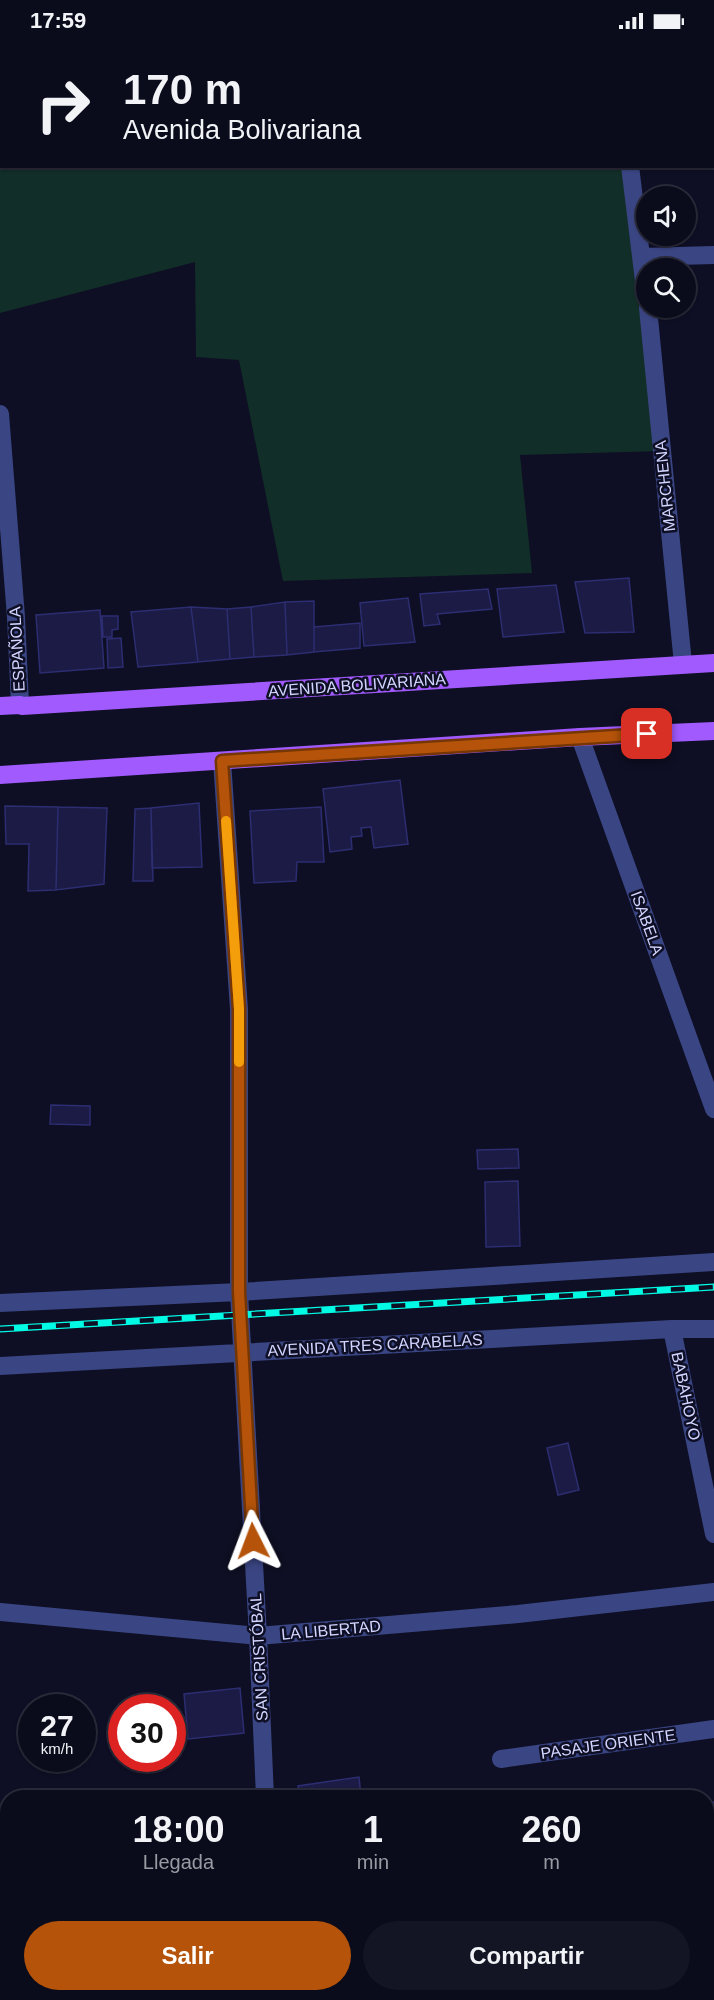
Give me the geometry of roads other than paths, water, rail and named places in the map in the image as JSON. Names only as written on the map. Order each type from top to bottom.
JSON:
[{"type":"main road","name":"AVENIDA BOLIVARIANA","points":[[0,706],[714,663]]},
{"type":"main road","points":[[0,775],[580,737],[714,731]]},
{"type":"street","points":[[630,168],[642,257],[714,255]]},
{"type":"street","name":"MARCHENA","points":[[649,318],[683,664]]},
{"type":"street","name":"ESPAÑOLA","points":[[0,414],[16,617],[20,705]]},
{"type":"street","name":"ISABELA","points":[[580,737],[714,1109]]},
{"type":"street","name":"SAN CRISTÓBAL","points":[[222,761],[239,1009],[239,1292],[265,1790]]},
{"type":"street","points":[[0,1303],[239,1292],[714,1262]]},
{"type":"street","name":"AVENIDA TRES CARABELAS","points":[[0,1366],[672,1329],[714,1329]]},
{"type":"street","name":"BABAHOYO","points":[[672,1329],[714,1534]]},
{"type":"street","name":"LA LIBERTAD","points":[[0,1612],[258,1636],[518,1614],[714,1592]]},
{"type":"street","name":"PASAJE ORIENTE","points":[[501,1759],[714,1730]]},
{"type":"railway","points":[[0,1329],[714,1287]]}]
